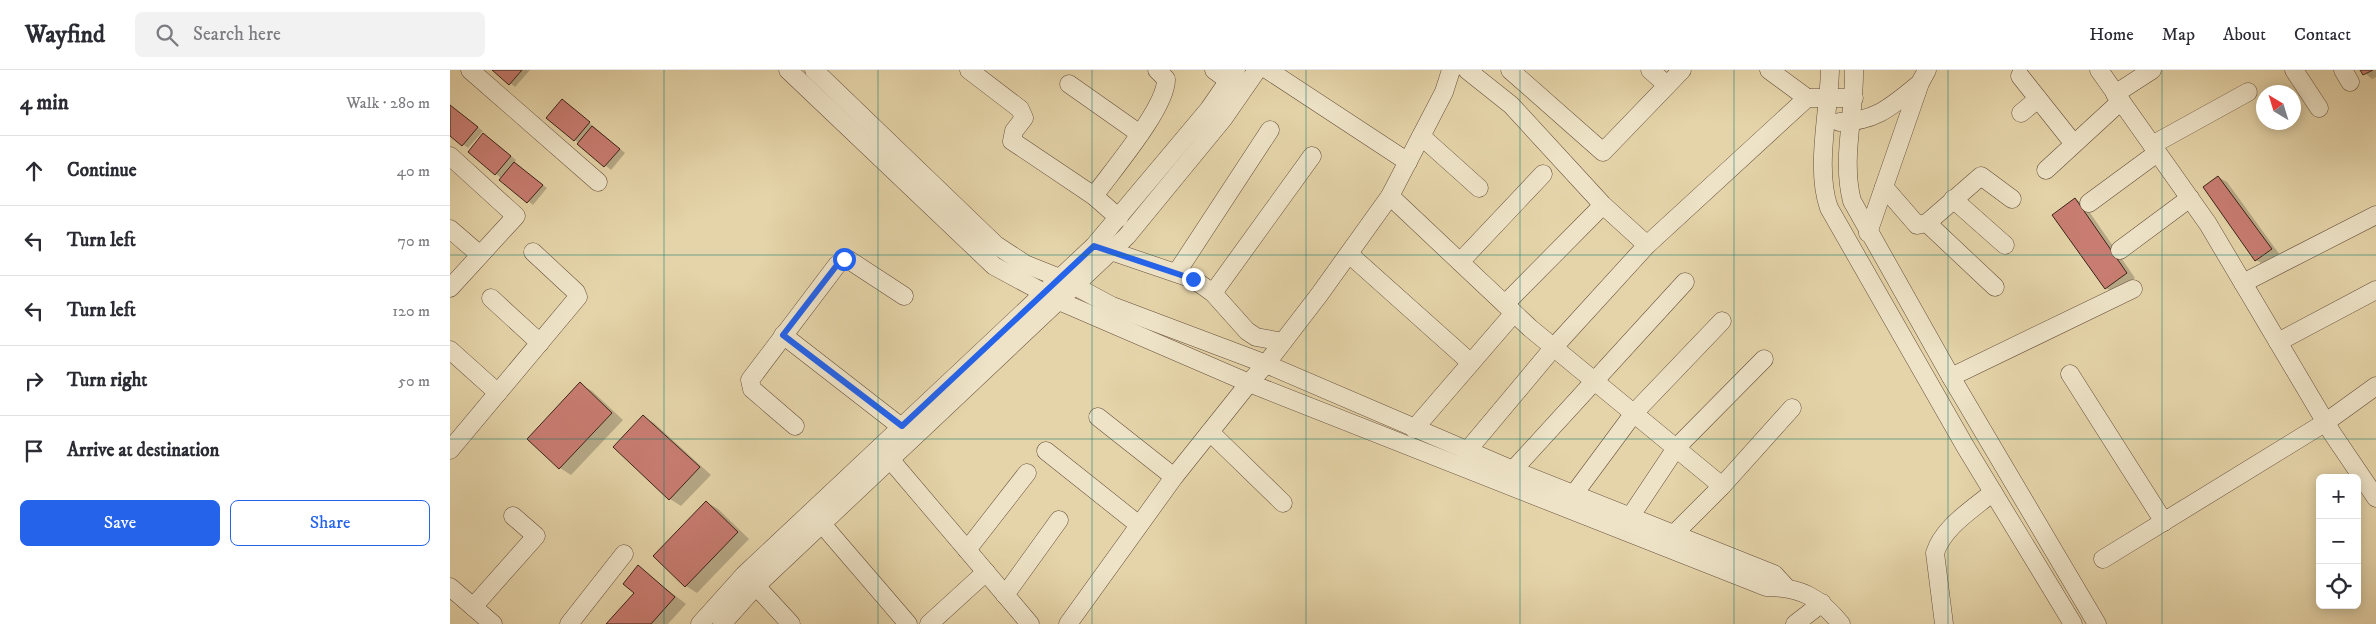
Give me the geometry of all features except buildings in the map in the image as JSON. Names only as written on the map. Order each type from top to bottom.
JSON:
[{"type":"street","points":[[470,70],[598,182]]},
{"type":"street","points":[[788,70],[994,266],[1060,301],[1249,383],[1766,587],[1786,587],[1812,596],[1822,603],[1841,624]]},
{"type":"street","points":[[814,70],[996,245],[1025,264],[1067,282],[1112,306],[1266,364],[1467,451],[1774,574],[1786,587]]},
{"type":"street","points":[[969,70],[1020,109],[1024,118],[1014,131],[1012,141],[1094,196],[1119,218]]},
{"type":"street","points":[[1094,196],[1140,134],[1166,86],[1166,79],[1157,70]]},
{"type":"street","points":[[1103,248],[1119,218],[1209,109],[1232,75],[1214,70]]},
{"type":"street","points":[[722,624],[756,586],[822,524],[949,384],[1044,292],[1067,282],[1103,248],[1127,236],[1223,119],[1257,70]]},
{"type":"street","points":[[1268,70],[1408,162]]},
{"type":"street","points":[[1068,624],[1174,477],[1283,342],[1390,196],[1444,92],[1451,70]]},
{"type":"street","points":[[1466,70],[1511,105],[1603,205],[1646,245]]},
{"type":"street","points":[[1510,70],[1603,152],[1682,70]]},
{"type":"street","points":[[1650,70],[1668,86]]},
{"type":"street","points":[[1769,70],[1807,98],[1854,98]]},
{"type":"street","points":[[1830,70],[1822,174],[1825,195],[1830,208],[1993,492],[2073,624]]},
{"type":"street","points":[[1854,70],[1848,187],[1852,201],[1868,233],[1951,377],[2098,624]]},
{"type":"street","points":[[2099,70],[2208,224],[2326,422],[2374,490]]},
{"type":"street","points":[[2294,70],[2319,108]]},
{"type":"street","points":[[2046,170],[2074,144],[2118,97],[2150,71]]},
{"type":"street","points":[[2020,76],[2074,144]]},
{"type":"street","points":[[1827,122],[1850,122],[1879,115],[1923,77]]},
{"type":"street","points":[[1868,233],[1923,77]]},
{"type":"street","points":[[1070,84],[1140,134]]},
{"type":"street","points":[[2089,203],[2155,149],[2248,92]]},
{"type":"street","points":[[1467,451],[1554,348],[1646,245],[1807,98]]},
{"type":"street","points":[[2021,113],[2038,99]]},
{"type":"street","points":[[1177,272],[1270,130]]},
{"type":"street","points":[[1421,136],[1479,188]]},
{"type":"street","points":[[450,156],[516,216],[479,254],[450,288]]},
{"type":"street","points":[[1213,294],[1312,156]]},
{"type":"street","points":[[1460,262],[1543,174]]},
{"type":"street","points":[[1884,187],[1912,221],[1918,225],[1927,223],[1981,176],[2012,199]]},
{"type":"street","points":[[1390,196],[1554,348],[1722,486]]},
{"type":"street","points":[[2120,250],[2190,198]]},
{"type":"street","points":[[1953,199],[2005,245]]},
{"type":"street","points":[[1414,429],[1471,363],[1510,308],[1603,205]]},
{"type":"street","points":[[2243,283],[2376,215]]},
{"type":"street","points":[[1927,223],[1995,288]]},
{"type":"street","points":[[450,228],[479,254]]},
{"type":"street","points":[[1103,248],[1193,279],[1213,294],[1247,331],[1256,337],[1283,342]]},
{"type":"street","points":[[450,450],[578,297],[576,292],[533,252]]},
{"type":"street","points":[[1349,254],[1471,363]]},
{"type":"street","points":[[795,426],[757,394],[750,385],[753,374],[837,265],[844,259],[850,260],[904,296]]},
{"type":"street","points":[[907,431],[1060,301],[1067,282]]},
{"type":"street","points":[[1513,470],[1685,282]]},
{"type":"street","points":[[1951,377],[2133,289]]},
{"type":"street","points":[[2278,342],[2376,290]]},
{"type":"street","points":[[491,298],[540,342]]},
{"type":"street","points":[[1574,494],[1634,413],[1722,321]]},
{"type":"street","points":[[783,335],[907,431]]},
{"type":"street","points":[[450,350],[498,393]]},
{"type":"street","points":[[1630,517],[1676,448],[1764,359]]},
{"type":"street","points":[[2070,374],[2164,522]]},
{"type":"street","points":[[2103,559],[2326,422],[2376,386]]},
{"type":"street","points":[[1673,535],[1722,486],[1792,408]]},
{"type":"street","points":[[1098,417],[1174,477]]},
{"type":"street","points":[[1210,432],[1283,503]]},
{"type":"street","points":[[1046,451],[1139,524]]},
{"type":"street","points":[[885,453],[1030,624]]},
{"type":"street","points":[[700,624],[744,575],[885,453]]},
{"type":"street","points":[[967,550],[1026,472]]},
{"type":"street","points":[[1944,624],[1936,553],[1939,542],[1993,492]]},
{"type":"street","points":[[473,607],[536,536],[513,516]]},
{"type":"street","points":[[1005,595],[1059,520]]},
{"type":"street","points":[[822,524],[908,624]]},
{"type":"street","points":[[569,624],[624,554]]},
{"type":"street","points":[[929,624],[986,572]]},
{"type":"street","points":[[756,586],[791,624]]},
{"type":"street","points":[[450,587],[493,624]]},
{"type":"street","points":[[1795,624],[1822,603]]},
{"type":"route","points":[[844,259],[837,265],[783,335],[902,426],[949,384],[1094,246],[1177,272],[1193,279]]}]
